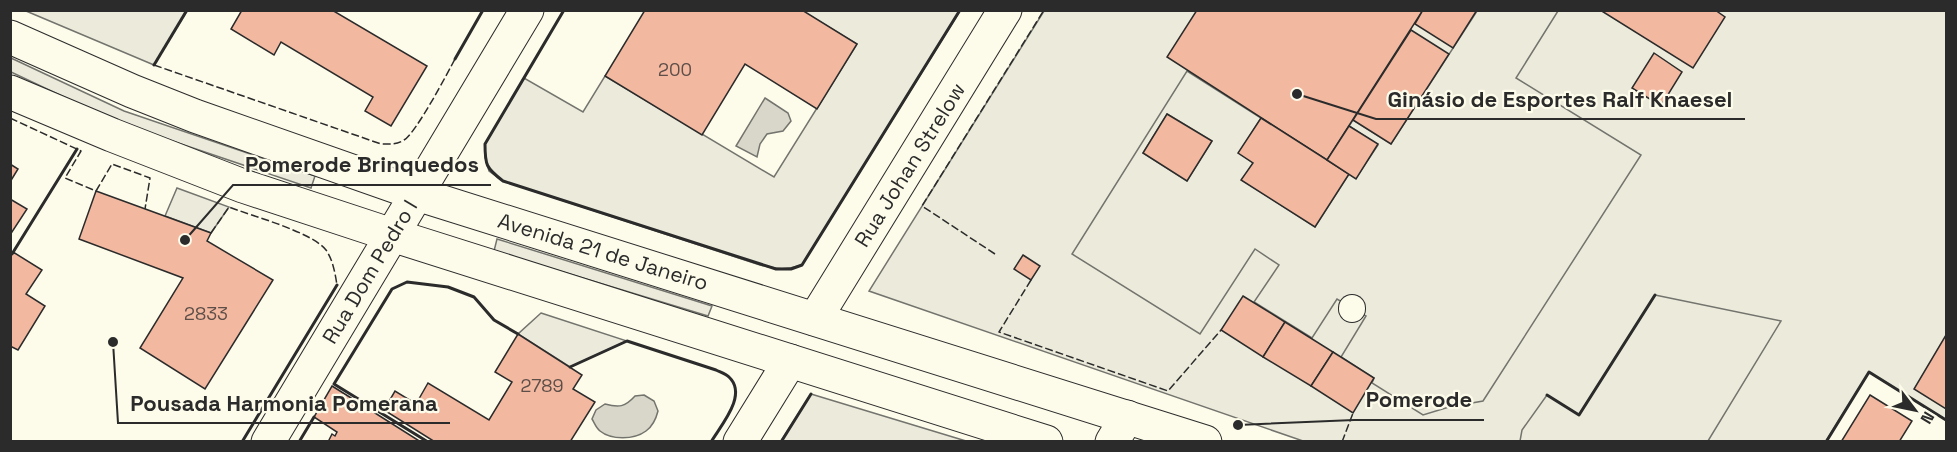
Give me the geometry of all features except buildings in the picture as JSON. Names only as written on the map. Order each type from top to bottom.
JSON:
[{"type":"main road","name":"Rua Dom Pedro I","points":[[268,441],[527,10]]},
{"type":"main road","name":"Rua Johan Strelow","points":[[740,441],[1005,10]]},
{"type":"main road","name":"Avenida 21 de Janeiro","points":[[10,37],[195,116],[417,194],[815,319],[1120,429],[1205,441]]},
{"type":"main road","points":[[10,93],[243,186],[1046,441]]},
{"type":"shaded area","points":[[187,10],[154,65],[26,11]]},
{"type":"shaded area","points":[[802,11],[960,11],[802,265],[781,268],[760,265],[503,181],[489,171],[485,157],[485,144],[524,78],[583,112],[605,76],[774,177],[857,44]]},
{"type":"shaded area","points":[[1044,11],[1946,11],[1946,420],[1869,372],[1826,441],[1303,441],[869,291]]},
{"type":"shaded area","points":[[1477,11],[1558,11],[1516,78],[1641,155],[1483,401],[1449,407],[1423,415],[1372,383],[1374,378],[1341,357],[1366,316],[1337,299],[1312,338],[1254,302],[1279,265],[1255,249],[1200,334],[1072,254],[1187,71],[1261,118],[1239,153],[1253,163],[1242,180],[1315,227],[1349,174],[1356,178],[1378,145],[1349,126],[1353,120],[1391,144]],"holes":[[[1167,114],[1212,141],[1187,181],[1143,153]]]},
{"type":"shaded area","points":[[11,58],[124,111],[315,176],[311,188],[119,123],[11,72]]},
{"type":"shaded area","points":[[765,98],[788,113],[791,121],[783,131],[767,134],[760,144],[757,157],[736,146]]},
{"type":"shaded area","points":[[177,188],[229,207],[211,233],[165,216]]},
{"type":"shaded area","points":[[497,239],[712,306],[708,316],[494,251]]},
{"type":"shaded area","points":[[1655,295],[1781,321],[1708,441],[1520,441],[1522,430],[1547,395],[1579,415]]},
{"type":"shaded area","points":[[541,313],[627,341],[570,367],[518,334]]},
{"type":"shaded area","points":[[811,394],[966,441],[781,441]]},
{"type":"shaded area","points":[[644,395],[654,401],[658,411],[651,427],[646,431],[635,436],[616,437],[605,434],[596,427],[592,419],[596,410],[605,404],[622,406],[635,396]]},
{"type":"fence","points":[[995,254],[922,206],[1044,10]]},
{"type":"fence","points":[[154,65],[381,144],[390,144],[404,140],[416,126],[455,59]]},
{"type":"fence","points":[[10,118],[81,151],[65,178],[96,191],[112,164],[150,178],[145,209]]},
{"type":"fence","points":[[211,233],[229,207],[281,225],[319,243],[326,250],[332,262],[337,285]]},
{"type":"fence","points":[[1031,280],[999,332],[1168,391],[1221,330]]},
{"type":"fence","points":[[1342,442],[1353,413]]},
{"type":"wall","points":[[154,65],[187,10]]},
{"type":"wall","points":[[455,59],[483,10]]},
{"type":"wall","points":[[564,10],[485,144],[486,162],[493,173],[503,181],[776,269],[791,269],[802,265],[960,10]]},
{"type":"wall","points":[[12,254],[77,149]]},
{"type":"wall","points":[[428,442],[334,384],[392,289],[407,282],[448,287],[474,297],[494,320],[518,334]]},
{"type":"wall","points":[[242,442],[337,285]]},
{"type":"wall","points":[[1547,395],[1579,415],[1655,295]]},
{"type":"wall","points":[[570,367],[627,341],[725,374],[734,384],[736,392],[731,410],[711,442]]},
{"type":"wall","points":[[1826,442],[1869,372],[1946,420]]},
{"type":"wall","points":[[781,442],[811,394]]},
{"type":"wall","points":[[299,442],[314,417]]},
{"type":"place","name":"Ginásio de Esportes Ralf Knaesel","points":[[1297,94]]},
{"type":"place","name":"Pomerode Brinquedos","points":[[185,240]]},
{"type":"place","name":"Pousada Harmonia Pomerana","points":[[113,342]]},
{"type":"place","name":"Pomerode","points":[[1238,425]]}]
